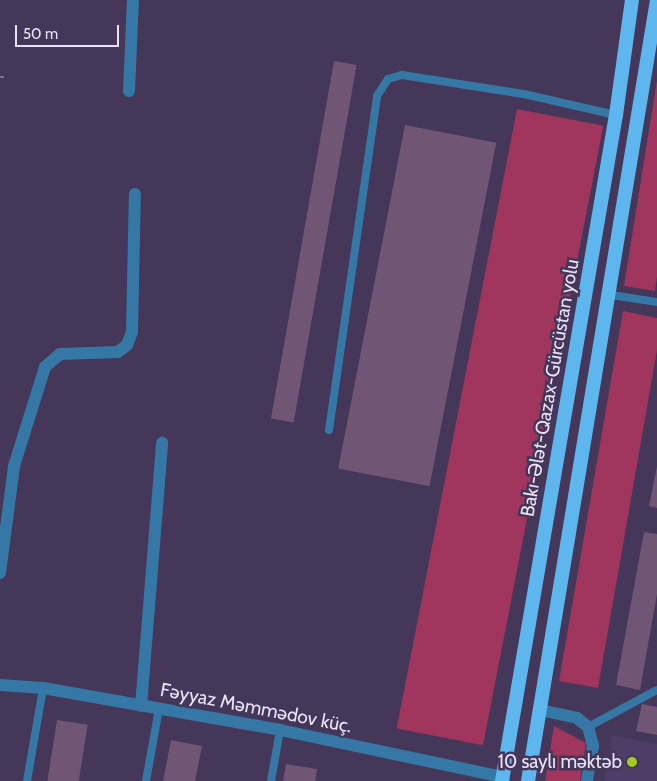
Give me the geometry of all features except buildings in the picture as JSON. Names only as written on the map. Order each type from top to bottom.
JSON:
[{"type":"highway","name":"Bakı-Ələt-Qazax-Gürcüstan yolu","points":[[502,779],[616,115],[632,0]]},
{"type":"highway","points":[[528,781],[611,295],[657,0]]},
{"type":"street","points":[[129,91],[133,0]]},
{"type":"street","points":[[0,573],[14,466],[45,366],[60,354],[118,352],[127,345],[132,332],[135,194]]},
{"type":"street","points":[[141,706],[162,443]]},
{"type":"street","name":"Fəyyaz Məmmədov küç.","points":[[0,686],[43,688],[280,730],[502,779]]},
{"type":"street","points":[[540,710],[577,718],[588,727],[593,746],[587,781]]},
{"type":"lane","points":[[329,430],[377,96],[388,79],[402,75],[524,94],[616,115]]},
{"type":"lane","points":[[611,295],[657,302]]},
{"type":"lane","points":[[28,781],[43,688]]},
{"type":"lane","points":[[588,727],[657,690]]},
{"type":"lane","points":[[146,781],[159,709]]},
{"type":"lane","points":[[271,781],[280,730]]},
{"type":"shaded area","points":[[657,80],[657,277],[655,291],[624,286]]},
{"type":"shaded area","points":[[517,109],[603,126],[483,745],[397,728]]},
{"type":"shaded area","points":[[623,311],[657,318],[657,350],[598,688],[559,681]]},
{"type":"shaded area","points":[[554,726],[586,743],[580,781],[545,781]]},
{"type":"shaded area","name":"10 saylı məktəb","points":[[612,735],[657,744],[657,781],[604,781]]},
{"type":"place","name":"10 saylı məktəb","points":[[632,762]]}]
